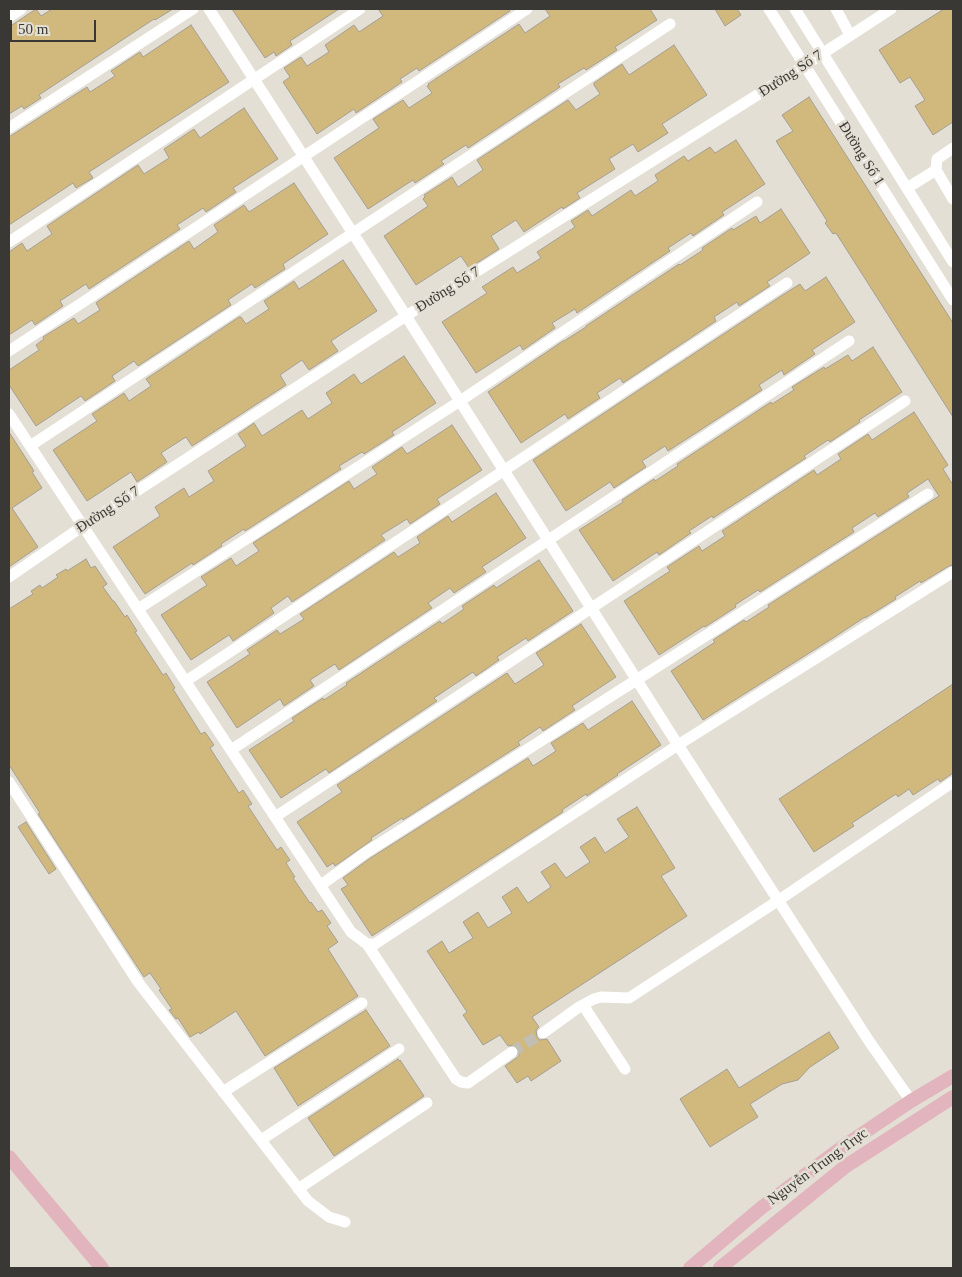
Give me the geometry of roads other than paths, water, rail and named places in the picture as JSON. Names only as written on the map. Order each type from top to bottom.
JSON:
[{"type":"main road","name":"Nguyễn Trung Trực","points":[[690,1268],[761,1208],[841,1148],[911,1101],[953,1076]]},
{"type":"main road","name":"Nguyễn Trung Trực","points":[[720,1268],[846,1166],[953,1097]]},
{"type":"main road","points":[[911,1101],[922,1116]]},
{"type":"main road","points":[[9,1158],[102,1268]]},
{"type":"lane","points":[[9,17],[21,9]]},
{"type":"lane","points":[[9,128],[193,9]]},
{"type":"lane","points":[[209,9],[678,745],[869,1040],[911,1101]]},
{"type":"lane","points":[[9,242],[360,9]]},
{"type":"lane","points":[[9,351],[527,9]]},
{"type":"lane","name":"Đường Số 1","points":[[769,9],[953,300]]},
{"type":"lane","name":"Đường Số 1","points":[[794,9],[952,259]]},
{"type":"lane","points":[[836,9],[850,35]]},
{"type":"lane","name":"Đường Số 7","points":[[9,577],[83,526],[406,316],[891,9]]},
{"type":"lane","points":[[30,446],[670,24]]},
{"type":"lane","points":[[953,148],[937,159],[936,170],[953,200]]},
{"type":"lane","points":[[907,188],[936,170]]},
{"type":"lane","points":[[138,609],[460,401],[757,202]]},
{"type":"lane","points":[[186,682],[787,283]]},
{"type":"lane","points":[[231,750],[849,340]]},
{"type":"lane","points":[[275,817],[905,401]]},
{"type":"lane","points":[[9,414],[351,932],[367,944],[456,1079],[468,1083],[512,1052]]},
{"type":"lane","points":[[320,885],[365,853],[928,494]]},
{"type":"lane","points":[[367,944],[375,944],[678,745],[953,572]]},
{"type":"lane","points":[[9,782],[138,982],[308,1201],[330,1217],[345,1222]]},
{"type":"lane","points":[[543,1033],[594,999],[629,998],[779,900],[953,782]]},
{"type":"lane","points":[[223,1092],[362,1003]]},
{"type":"lane","points":[[584,1005],[625,1069]]},
{"type":"lane","points":[[261,1140],[399,1050]]},
{"type":"lane","points":[[298,1188],[427,1103]]},
{"type":"tunnel","points":[[512,1052],[543,1033]]}]
